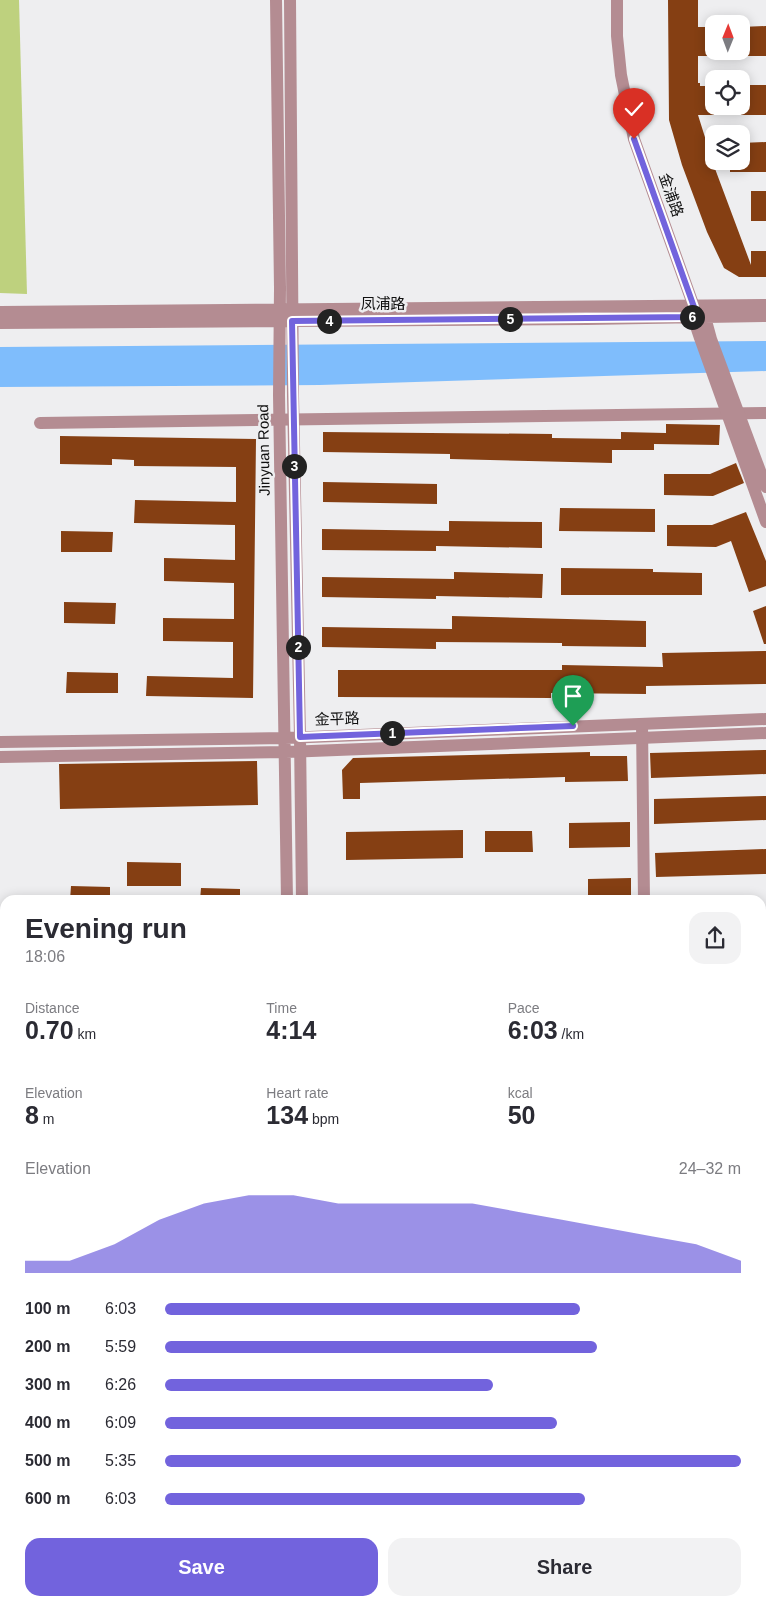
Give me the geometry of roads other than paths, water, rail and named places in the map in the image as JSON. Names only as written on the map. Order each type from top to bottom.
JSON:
[{"type":"street","name":"Jinyuan Road","points":[[276,0],[286,315]]},
{"type":"street","name":"Jinyuan Road","points":[[287,895],[279,395],[286,345],[290,0]]},
{"type":"street","name":"金浦路","points":[[617,0],[617,36],[621,75],[634,139],[733,413]]},
{"type":"street","name":"凤浦路","points":[[697,314],[766,305]]},
{"type":"street","name":"凤浦路","points":[[3,317],[697,314],[766,316]]},
{"type":"street","points":[[286,345],[293,419],[302,895]]},
{"type":"street","points":[[733,413],[766,487]]},
{"type":"street","points":[[733,413],[766,522]]},
{"type":"street","points":[[40,423],[279,418],[766,413]]},
{"type":"street","name":"金平路","points":[[0,742],[285,738],[766,719]]},
{"type":"street","points":[[642,724],[644,895]]},
{"type":"street","name":"金平路","points":[[0,757],[300,752],[766,733]]},
{"type":"water","points":[[766,341],[766,371],[320,385],[0,387],[0,347]]}]
